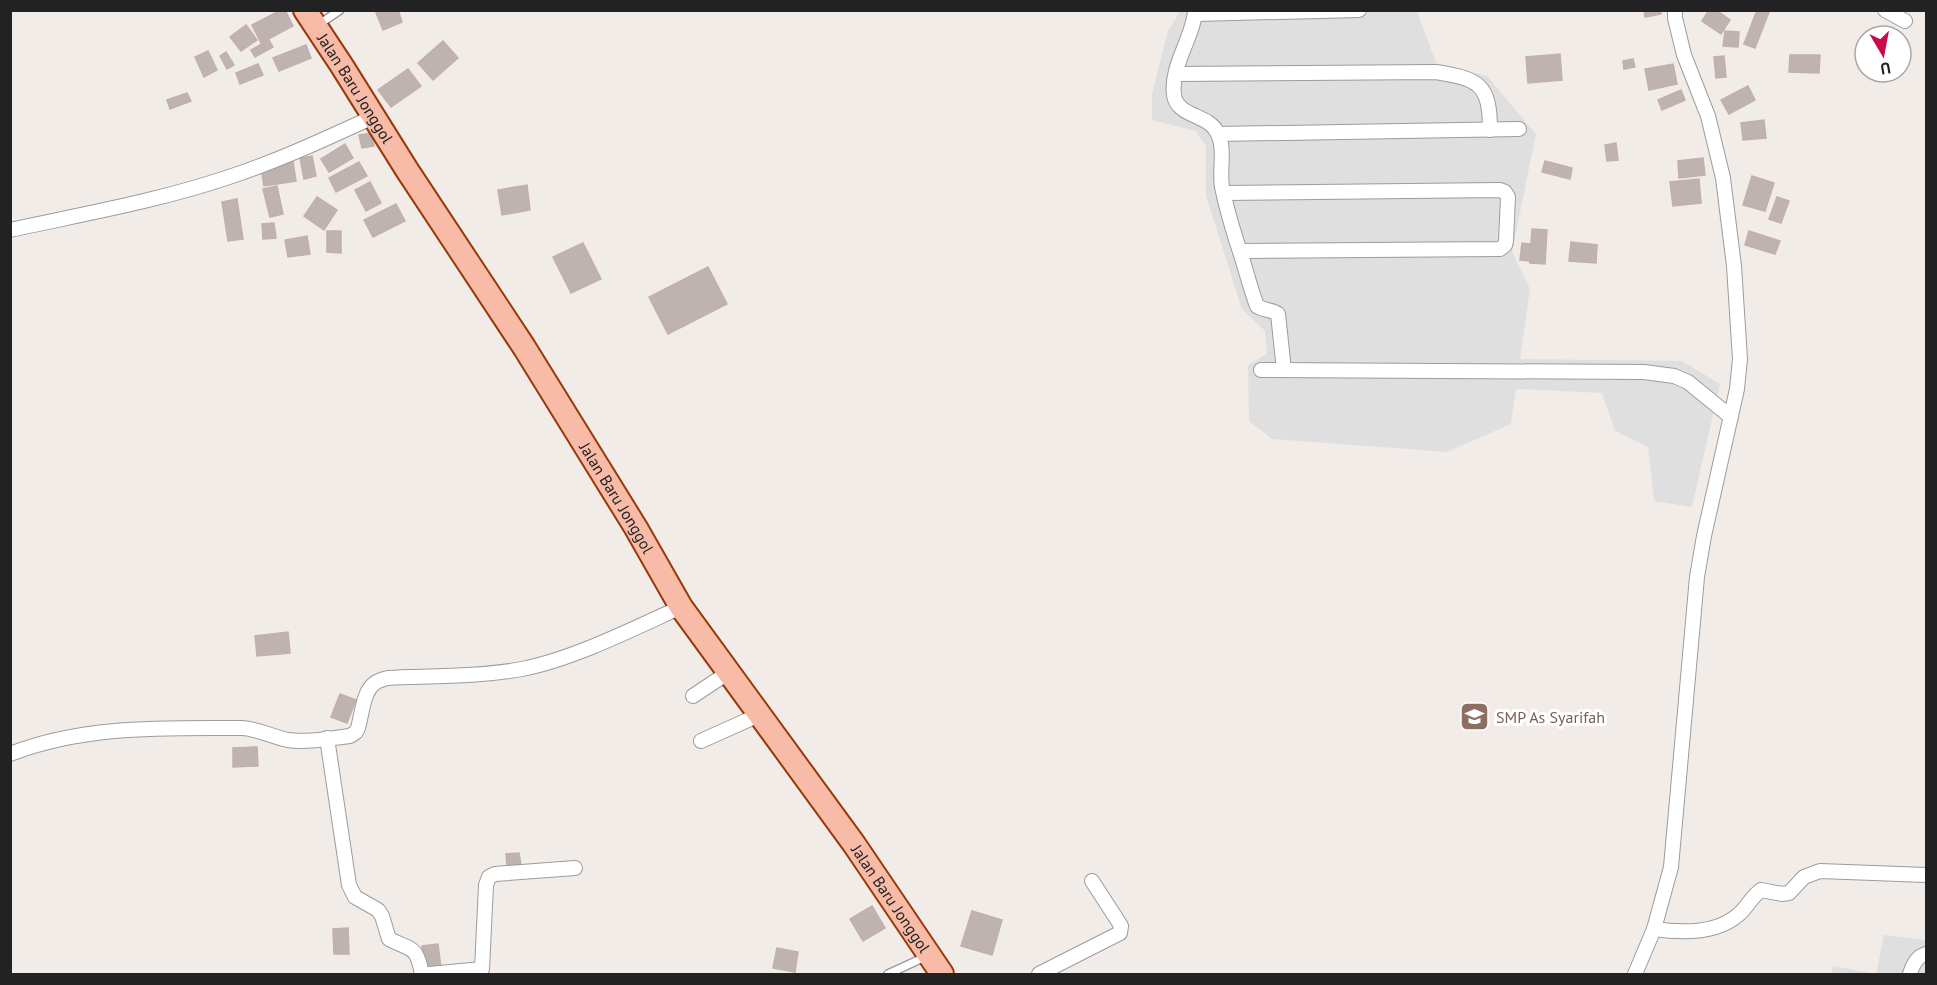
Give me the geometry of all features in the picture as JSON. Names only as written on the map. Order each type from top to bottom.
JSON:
[{"type":"main road","name":"Jalan Baru Jonggol","points":[[310,18],[541,374],[636,528],[681,607],[854,844],[942,975]]},
{"type":"street","points":[[1284,370],[1278,314],[1257,306],[1240,251],[1224,193],[1222,155],[1218,134],[1206,120],[1177,104],[1174,95],[1176,74],[1195,12],[1359,10]]},
{"type":"street","points":[[1635,975],[1654,929],[1666,888],[1674,846],[1697,577],[1737,388],[1740,359],[1735,277],[1723,178],[1708,116],[1684,55],[1675,10]]},
{"type":"street","points":[[1885,10],[1905,21]]},
{"type":"street","points":[[1176,74],[1436,72],[1459,76],[1475,81],[1481,86],[1490,111],[1490,130]]},
{"type":"street","points":[[10,230],[127,205],[227,178],[302,150],[373,117]]},
{"type":"street","points":[[1218,134],[1519,129]]},
{"type":"street","points":[[1224,193],[1500,190],[1508,197],[1506,241],[1500,249],[1240,251]]},
{"type":"street","points":[[1261,370],[1644,372],[1674,376],[1688,382],[1731,417]]},
{"type":"street","points":[[10,754],[35,744],[98,732],[242,728],[298,741],[350,735],[356,732],[372,684],[378,681],[388,678],[522,669],[554,660],[681,607]]},
{"type":"street","points":[[693,696],[729,672]]},
{"type":"street","points":[[701,741],[761,714]]},
{"type":"street","points":[[327,738],[349,885],[355,897],[378,910],[389,939],[415,952],[422,975]]},
{"type":"street","points":[[429,975],[482,969],[486,885],[489,877],[495,874],[575,868]]},
{"type":"street","points":[[1654,929],[1686,932],[1712,927],[1736,916],[1758,892],[1764,890],[1782,894],[1789,893],[1804,877],[1815,872],[1833,870],[1926,875]]},
{"type":"street","points":[[1039,975],[1115,938],[1120,933],[1121,926],[1092,881]]},
{"type":"street","points":[[1910,975],[1912,965],[1926,954]]},
{"type":"lane","points":[[310,18],[340,10]]},
{"type":"lane","points":[[888,975],[930,954]]},
{"type":"shaded area","points":[[1178,11],[1417,11],[1436,63],[1487,76],[1536,134],[1512,252],[1530,289],[1520,359],[1682,361],[1720,384],[1692,507],[1654,501],[1648,447],[1615,431],[1602,393],[1516,389],[1511,424],[1447,452],[1272,439],[1249,421],[1248,365],[1267,354],[1265,331],[1242,309],[1206,196],[1206,146],[1196,131],[1152,120],[1152,94],[1168,31]]},
{"type":"shaded area","points":[[1884,935],[1926,940],[1926,974],[1876,974]]},
{"type":"shaded area","points":[[1833,966],[1876,974],[1831,974]]},
{"type":"building","points":[[285,10],[293,26],[261,43],[252,25]]},
{"type":"building","points":[[375,10],[398,10],[402,22],[383,30]]},
{"type":"building","points":[[1644,10],[1660,10],[1661,14],[1645,17]]},
{"type":"building","points":[[1709,10],[1716,10],[1730,20],[1721,34],[1702,21]]},
{"type":"building","points":[[1757,10],[1769,12],[1755,48],[1744,44]]},
{"type":"building","points":[[246,25],[257,40],[241,51],[230,37]]},
{"type":"building","points":[[1725,31],[1739,32],[1738,47],[1723,46]]},
{"type":"building","points":[[269,40],[273,47],[255,57],[251,50]]},
{"type":"building","points":[[443,41],[458,58],[433,80],[418,63]]},
{"type":"building","points":[[306,45],[311,58],[279,71],[273,58]]},
{"type":"building","points":[[208,51],[217,70],[204,77],[195,57]]},
{"type":"building","points":[[226,52],[234,65],[227,69],[220,56]]},
{"type":"building","points":[[1560,54],[1562,80],[1528,83],[1526,57]]},
{"type":"building","points":[[1790,55],[1820,55],[1819,73],[1789,72]]},
{"type":"building","points":[[1724,56],[1726,77],[1716,78],[1714,57]]},
{"type":"building","points":[[1633,59],[1635,67],[1624,69],[1623,61]]},
{"type":"building","points":[[258,64],[263,75],[240,84],[236,73]]},
{"type":"building","points":[[1673,64],[1677,84],[1649,90],[1645,69]]},
{"type":"building","points":[[408,69],[421,86],[391,107],[378,90]]},
{"type":"building","points":[[1748,86],[1755,100],[1729,114],[1721,100]]},
{"type":"building","points":[[1681,90],[1685,100],[1662,110],[1658,100]]},
{"type":"building","points":[[187,93],[191,101],[170,109],[167,100]]},
{"type":"building","points":[[1764,120],[1766,138],[1743,140],[1741,123]]},
{"type":"building","points":[[371,133],[374,146],[362,148],[359,135]]},
{"type":"building","points":[[1616,143],[1618,160],[1607,161],[1605,145]]},
{"type":"building","points":[[345,144],[353,158],[329,172],[321,159]]},
{"type":"building","points":[[312,156],[316,176],[304,179],[300,158]]},
{"type":"building","points":[[1703,158],[1705,175],[1679,178],[1678,161]]},
{"type":"building","points":[[1545,161],[1572,168],[1570,179],[1542,172]]},
{"type":"building","points":[[293,162],[296,181],[264,186],[261,168]]},
{"type":"building","points":[[359,162],[367,176],[336,192],[329,178]]},
{"type":"building","points":[[1752,176],[1774,183],[1765,211],[1743,205]]},
{"type":"building","points":[[1699,179],[1701,203],[1673,206],[1670,182]]},
{"type":"building","points":[[370,182],[381,203],[366,211],[355,190]]},
{"type":"building","points":[[527,185],[530,210],[502,215],[498,190]]},
{"type":"building","points":[[277,186],[283,214],[270,217],[263,189]]},
{"type":"building","points":[[317,197],[337,210],[324,230],[304,216]]},
{"type":"building","points":[[1777,197],[1789,201],[1781,223],[1769,219]]},
{"type":"building","points":[[237,199],[243,239],[228,241],[222,202]]},
{"type":"building","points":[[396,204],[405,221],[373,237],[364,220]]},
{"type":"building","points":[[274,223],[276,238],[263,239],[262,224]]},
{"type":"building","points":[[1532,229],[1547,230],[1545,264],[1520,260],[1522,243],[1531,244]]},
{"type":"building","points":[[327,231],[341,231],[341,253],[327,252]]},
{"type":"building","points":[[1749,231],[1780,241],[1775,254],[1745,245]]},
{"type":"building","points":[[307,236],[310,254],[288,257],[285,240]]},
{"type":"building","points":[[1571,242],[1597,245],[1596,263],[1569,261]]},
{"type":"building","points":[[583,243],[601,279],[571,293],[553,257]]},
{"type":"building","points":[[708,267],[727,304],[668,334],[649,297]]},
{"type":"building","points":[[288,632],[290,653],[257,656],[255,636]]},
{"type":"building","points":[[340,694],[356,700],[347,723],[331,717]]},
{"type":"building","points":[[257,747],[258,766],[233,767],[233,748]]},
{"type":"building","points":[[519,853],[521,865],[507,866],[506,854]]},
{"type":"building","points":[[872,906],[885,928],[863,941],[850,919]]},
{"type":"building","points":[[972,911],[1002,920],[992,955],[961,946]]},
{"type":"building","points":[[348,928],[349,954],[334,954],[333,929]]},
{"type":"building","points":[[438,944],[441,968],[425,970],[422,946]]},
{"type":"building","points":[[777,948],[798,952],[795,972],[773,968]]},
{"type":"place","name":"SMP As Syarifah","points":[[1475,717]]}]
